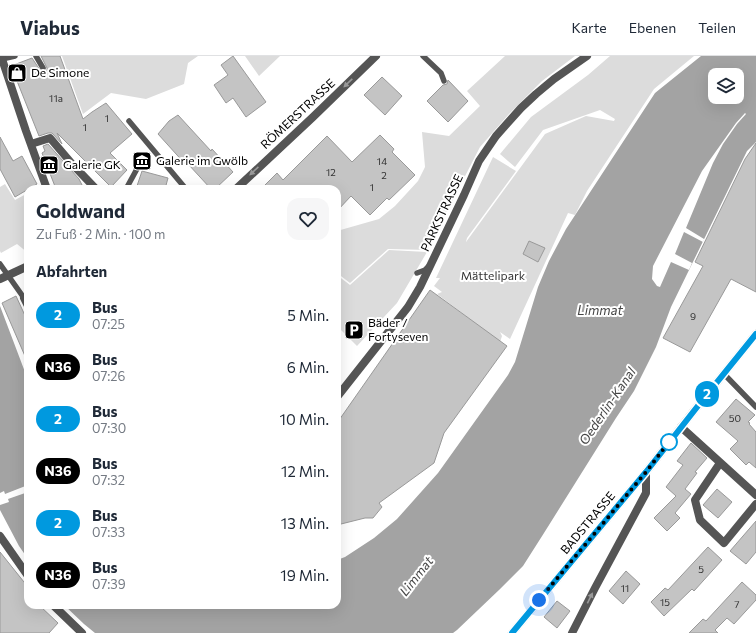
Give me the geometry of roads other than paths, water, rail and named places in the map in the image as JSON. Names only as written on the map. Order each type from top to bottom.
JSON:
[{"type":"main road","name":"BADSTRASSE","points":[[512,633],[646,472],[756,334]]},
{"type":"street","name":"RÖMERSTRASSE","points":[[240,185],[376,56]]},
{"type":"street","name":"PARKSTRASSE","points":[[341,392],[408,307],[420,287],[479,162],[496,136],[521,108],[536,94],[554,79],[587,56]]},
{"type":"street","points":[[1,58],[46,185]]},
{"type":"street","points":[[31,144],[50,138],[92,185]]},
{"type":"street","points":[[0,279],[24,268]]},
{"type":"street","points":[[681,427],[756,495]]},
{"type":"street","points":[[720,463],[695,500],[700,520],[724,543],[756,504]]},
{"type":"street","points":[[572,633],[646,493],[646,472]]},
{"type":"street","points":[[0,536],[24,570]]},
{"type":"street","points":[[57,609],[82,633]]},
{"type":"lane","points":[[1,58],[15,56]]},
{"type":"lane","points":[[36,56],[43,68]]},
{"type":"lane","points":[[423,56],[441,73],[444,81]]},
{"type":"lane","points":[[129,121],[183,185]]},
{"type":"lane","points":[[128,185],[138,167]]},
{"type":"lane","points":[[0,264],[24,298]]},
{"type":"lane","points":[[417,272],[424,270],[431,264]]},
{"type":"lane","points":[[724,374],[756,407]]},
{"type":"water","name":"Limmat","points":[[701,56],[756,56],[756,142],[747,151],[671,307],[656,347],[634,391],[523,566],[457,630],[453,633],[95,633],[68,609],[341,609],[341,558],[374,538],[397,519],[438,473],[508,375],[515,362],[538,287],[549,261],[566,229],[655,93]]},
{"type":"water","points":[[0,306],[24,369],[24,553],[0,510]]},
{"type":"place","name":"De Simone","points":[[17,73]]},
{"type":"place","name":"Galerie im Gwölb","points":[[142,161]]},
{"type":"place","name":"Galerie GK","points":[[49,165]]},
{"type":"place","name":"Bäder / Fortyseven","points":[[354,330]]},
{"type":"park label","name":"Mättelipark","points":[[493,276]]},
{"type":"water label","name":"Oederlin-Kanal","points":[[607,406]]}]
